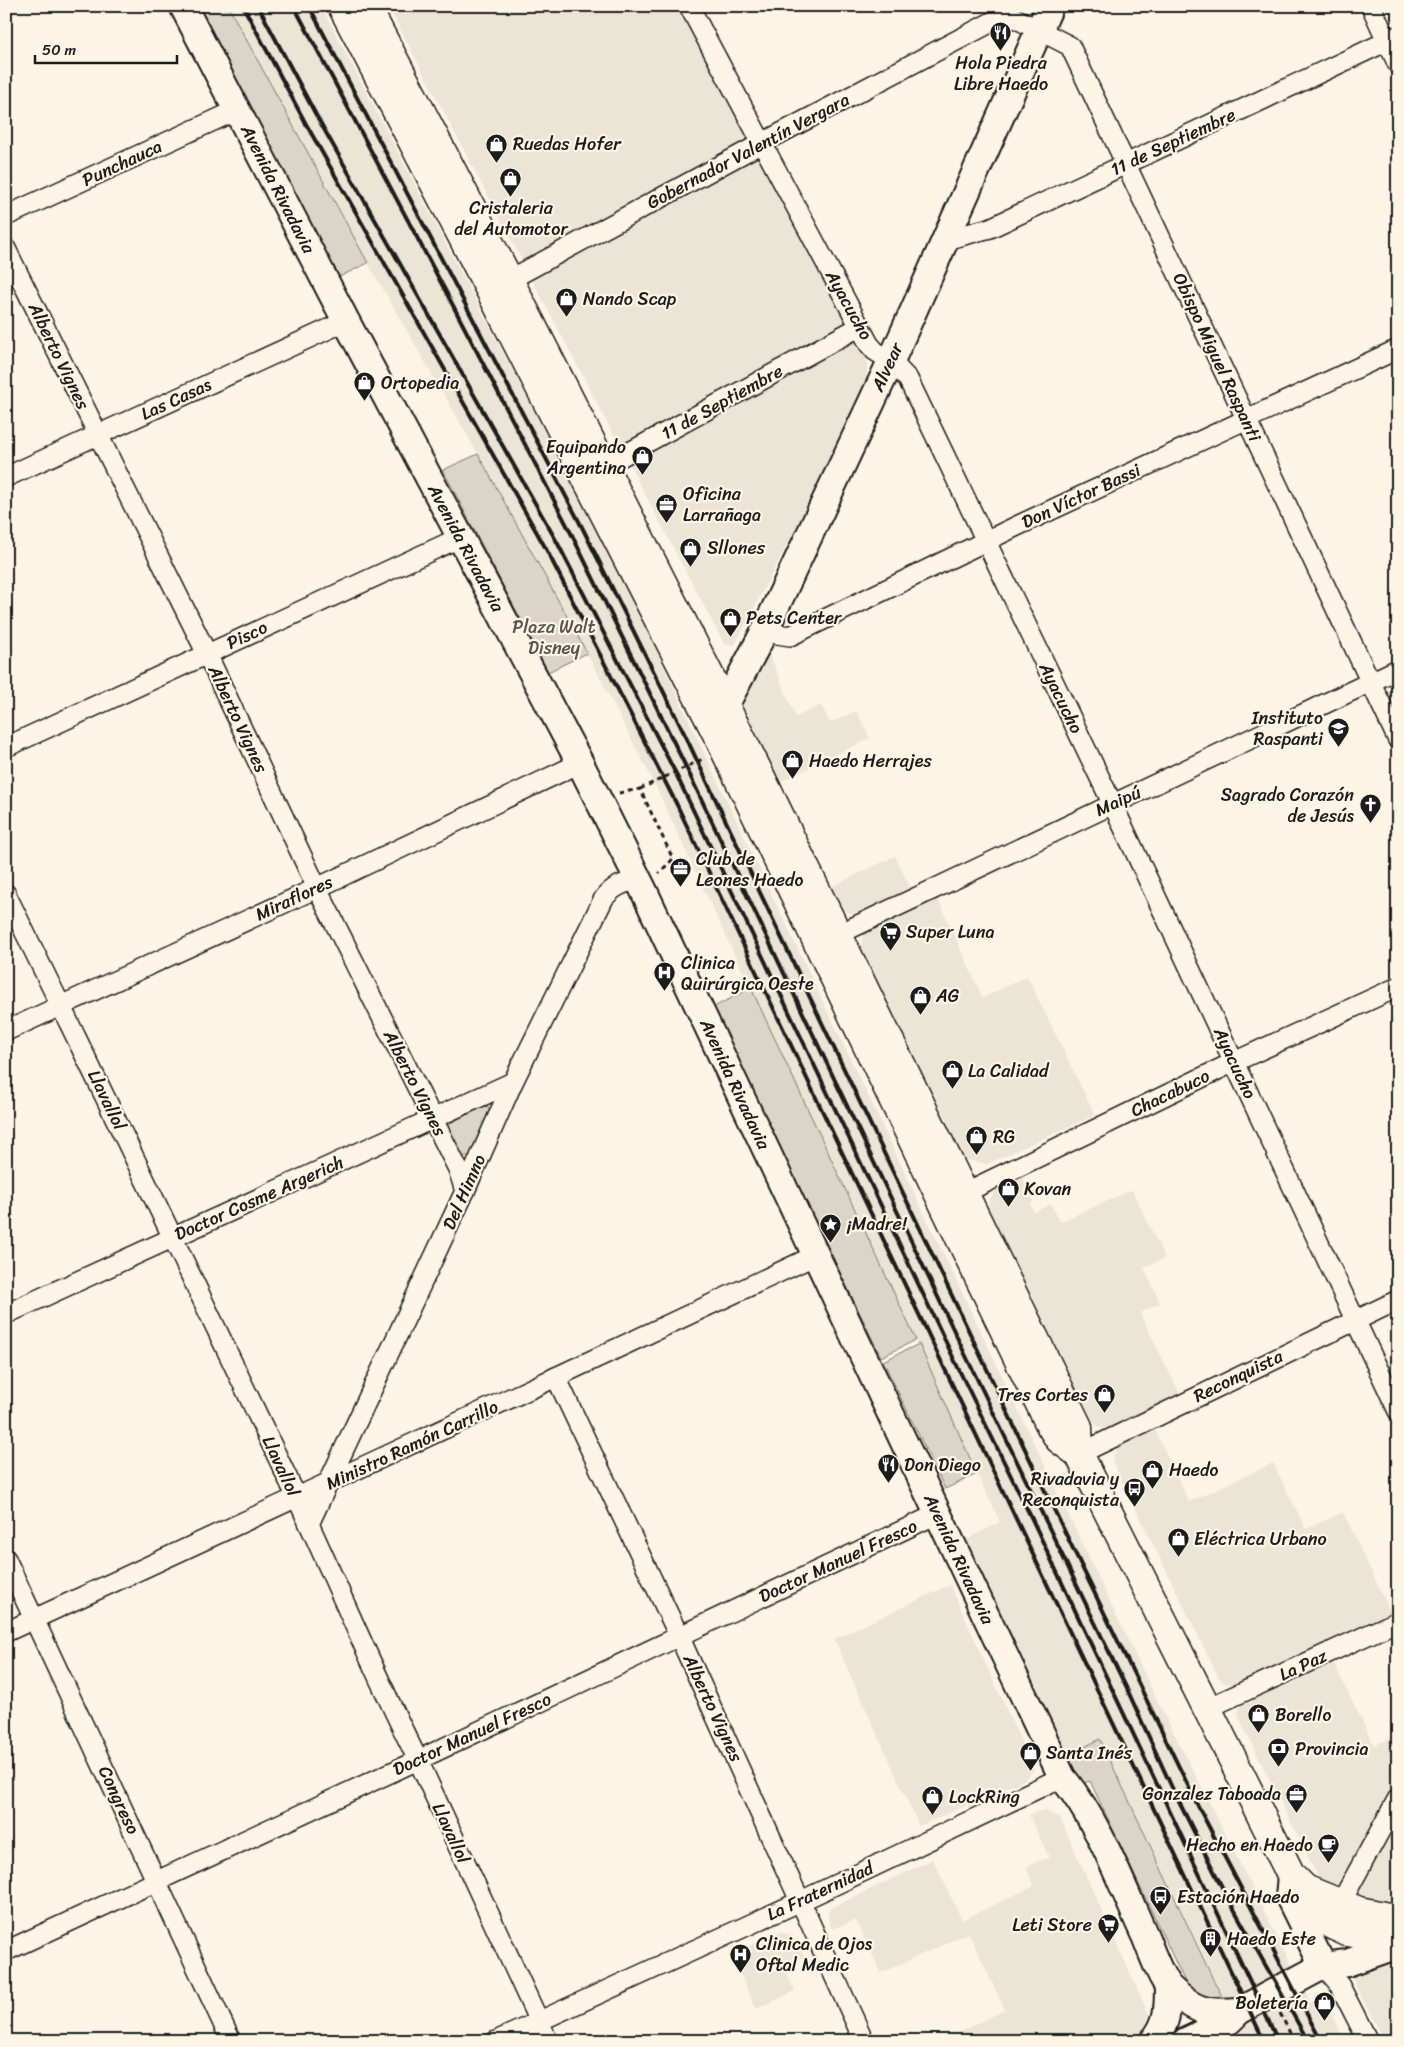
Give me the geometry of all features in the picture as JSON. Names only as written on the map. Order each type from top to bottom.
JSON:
[{"type":"main road","points":[[342,6],[500,285]]},
{"type":"main road","points":[[366,6],[500,285],[716,711],[955,1198]]},
{"type":"main road","points":[[716,711],[839,934],[955,1198],[1050,1425],[1059,1439],[1079,1454],[1298,1882],[1322,1916],[1332,1925],[1347,1932],[1398,1940]]},
{"type":"main road","points":[[1298,1882],[1340,1904],[1378,1916],[1398,1919]]},
{"type":"street","name":"Avenida Rivadavia","points":[[183,6],[346,321],[580,763],[640,884],[1062,1777],[1080,1799],[1098,1834],[1168,1986]]},
{"type":"street","name":"Ayacucho","points":[[689,6],[869,344],[891,361],[908,379],[1112,803],[1398,1411]]},
{"type":"street","name":"Alvear","points":[[716,711],[764,632],[891,361],[1050,6]]},
{"type":"street","points":[[1371,6],[1392,39],[1398,66]]},
{"type":"street","name":"Gobernador Valentín Vergara","points":[[500,285],[1005,10]]},
{"type":"street","name":"Obispo Miguel Raspanti","points":[[1005,10],[1039,31],[1070,46],[1398,740]]},
{"type":"street","name":"11 de Septiembre","points":[[945,240],[990,228],[1392,39]]},
{"type":"street","name":"Punchauca","points":[[6,216],[237,110]]},
{"type":"street","name":"Alberto Vignes","points":[[6,249],[207,654],[317,888],[458,1169],[465,1191]]},
{"type":"street","name":"Las Casas","points":[[6,477],[346,321]]},
{"type":"street","name":"11 de Septiembre","points":[[594,471],[859,326]]},
{"type":"street","name":"Don Víctor Bassi","points":[[764,632],[790,636],[1398,349]]},
{"type":"street","name":"Pisco","points":[[6,747],[461,537]]},
{"type":"street","name":"Maipú","points":[[839,934],[1398,669]]},
{"type":"street","name":"Miraflores","points":[[6,1031],[317,888],[580,763]]},
{"type":"street","name":"Del Himno","points":[[309,1524],[465,1191],[513,1082],[604,898],[619,884],[640,884]]},
{"type":"street","name":"Llavallol","points":[[6,894],[173,1237],[297,1498],[396,1718],[418,1760],[548,2041]]},
{"type":"street","name":"Chacabuco","points":[[955,1198],[1234,1062],[1398,987]]},
{"type":"street","name":"Doctor Cosme Argerich","points":[[6,1314],[513,1082]]},
{"type":"street","name":"Ministro Ramón Carrillo","points":[[6,1632],[556,1378],[816,1255]]},
{"type":"street","name":"Reconquista","points":[[1079,1454],[1398,1300]]},
{"type":"street","name":"Alberto Vignes","points":[[556,1378],[679,1636],[864,2041]]},
{"type":"street","name":"Doctor Manuel Fresco","points":[[6,1951],[418,1760],[937,1514]]},
{"type":"street","name":"Congreso","points":[[6,1559],[231,2041]]},
{"type":"street","name":"La Paz","points":[[1208,1708],[1398,1621]]},
{"type":"street","name":"La Fraternidad","points":[[496,2041],[1062,1777]]},
{"type":"street","points":[[1340,1904],[1398,1798]]},
{"type":"street","points":[[1298,1882],[1288,1897],[1322,1966],[1340,1986],[1368,2041]]},
{"type":"street","points":[[1188,2040],[1229,2021],[1239,2011],[1322,1966],[1347,1963],[1398,1945]]},
{"type":"street","points":[[1168,1986],[1191,2005],[1201,2010],[1215,2013],[1239,2011]]},
{"type":"street","points":[[1153,2041],[1163,2029],[1166,2021],[1168,1986]]},
{"type":"path","points":[[614,794],[640,789],[709,756]]},
{"type":"path","points":[[640,789],[673,859],[640,884]]},
{"type":"path","points":[[1270,1995],[1294,2041]]},
{"type":"shaded area","points":[[228,6],[321,6],[634,601],[706,757],[1155,1696],[1311,2003],[1322,1997],[1345,2041],[1244,2041],[1100,1739],[1067,1756],[966,1540],[1000,1522],[654,783],[587,653],[478,454],[368,263]]},
{"type":"shaded area","points":[[388,6],[684,6],[849,316],[867,356],[867,389],[735,645],[724,644]]},
{"type":"shaded area","points":[[766,646],[796,717],[821,705],[830,723],[856,711],[870,738],[780,782],[744,708],[745,692]]},
{"type":"shaded area","points":[[895,856],[911,889],[859,913],[853,914],[842,910],[831,887]]},
{"type":"shaded area","points":[[937,897],[983,998],[1027,976],[1095,1115],[987,1164],[967,1160],[961,1154],[862,950],[862,938],[869,929]]},
{"type":"shaded area","points":[[1023,1178],[1034,1202],[1030,1204],[1034,1212],[1051,1204],[1060,1222],[1132,1190],[1165,1258],[1144,1268],[1160,1303],[1140,1313],[1181,1396],[1114,1428],[1097,1426],[1092,1420],[987,1208],[989,1200],[995,1191]]},
{"type":"shaded area","points":[[1155,1430],[1189,1502],[1273,1463],[1306,1529],[1343,1512],[1392,1615],[1237,1685],[1224,1683],[1219,1678],[1113,1463],[1113,1456],[1118,1447]]},
{"type":"shaded area","points":[[950,1585],[1034,1770],[1024,1780],[919,1826],[834,1639]]},
{"type":"shaded area","points":[[1332,1660],[1374,1745],[1396,1736],[1398,1739],[1398,1788],[1347,1878],[1331,1885],[1322,1882],[1318,1877],[1239,1718],[1238,1712],[1242,1702]]},
{"type":"shaded area","points":[[1398,1809],[1398,1913],[1351,1895]]},
{"type":"shaded area","points":[[1044,1810],[1060,1818],[1149,2015],[1144,2033],[1129,2041],[940,2041],[1005,2010],[969,1933],[881,1973],[856,1920],[832,1929],[828,1917],[829,1909],[933,1859],[962,1920],[1034,1886],[1026,1867],[1049,1857],[1029,1815]]},
{"type":"shaded area","points":[[780,1932],[793,1935],[804,1957],[785,1969],[795,1991],[756,2009],[731,1954]]},
{"type":"shaded area","points":[[1398,1959],[1398,2041],[1385,2041],[1352,1976],[1358,1970]]},
{"type":"green space","points":[[196,6],[228,6],[368,263],[339,277],[210,40]]},
{"type":"green space","name":"Plaza Walt Disney","points":[[478,454],[587,653],[548,672],[443,470]]},
{"type":"green space","points":[[751,988],[916,1340],[881,1357],[712,1008]]},
{"type":"green space","points":[[484,1106],[489,1107],[490,1111],[471,1155],[463,1157],[448,1128],[448,1124]]},
{"type":"green space","points":[[919,1344],[977,1474],[945,1489],[883,1361]]},
{"type":"green space","points":[[1100,1739],[1226,2004],[1194,2001],[1090,1781],[1081,1784],[1067,1756]]},
{"type":"railway","points":[[243,6],[306,124],[545,547],[677,805],[1264,2041]]},
{"type":"railway","points":[[258,6],[316,115],[557,542],[675,772],[1031,1517],[1278,2041]]},
{"type":"railway","points":[[294,6],[446,292],[572,535],[686,767],[965,1354],[1127,1689],[1174,1792],[1225,1893],[1308,2041]]},
{"type":"railway","points":[[309,6],[583,529],[683,731],[1045,1491],[1198,1806],[1321,2041]]},
{"type":"place","name":"Hola Piedra Libre Haedo","points":[[1001,52]]},
{"type":"place","name":"Ruedas Hofer","points":[[497,163]]},
{"type":"place","name":"Cristaleria del Automotor","points":[[511,197]]},
{"type":"place","name":"Nando Scap","points":[[567,318]]},
{"type":"place","name":"Ortopedia","points":[[365,402]]},
{"type":"place","name":"Equipando Argentina","points":[[642,476]]},
{"type":"place","name":"Oficina Larrañaga","points":[[667,523]]},
{"type":"place","name":"Sllones","points":[[691,567]]},
{"type":"place","name":"Pets Center","points":[[730,637]]},
{"type":"place","name":"Instituto Raspanti","points":[[1339,747]]},
{"type":"place","name":"Haedo Herrajes","points":[[793,780]]},
{"type":"place","name":"Sagrado Corazón de Jesús","points":[[1370,824]]},
{"type":"place","name":"Club de Leones Haedo","points":[[680,888]]},
{"type":"place","name":"Super Luna","points":[[890,951]]},
{"type":"place","name":"Clinica Quirúrgica Oeste","points":[[665,992]]},
{"type":"place","name":"AG","points":[[920,1015]]},
{"type":"place","name":"La Calidad","points":[[952,1090]]},
{"type":"place","name":"RG","points":[[977,1156]]},
{"type":"place","name":"Kovan","points":[[1008,1208]]},
{"type":"place","name":"¡Madre!","points":[[831,1243]]},
{"type":"place","name":"Tres Cortes","points":[[1104,1414]]},
{"type":"place","name":"Don Diego","points":[[888,1484]]},
{"type":"place","name":"Haedo","points":[[1153,1489]]},
{"type":"place","name":"Rivadavia y Reconquista","points":[[1135,1508]]},
{"type":"place","name":"Eléctrica Urbano","points":[[1178,1558]]},
{"type":"place","name":"Borello","points":[[1259,1734]]},
{"type":"place","name":"Provincia","points":[[1279,1768]]},
{"type":"place","name":"Santa Inés","points":[[1030,1772]]},
{"type":"place","name":"Gonzalez Taboada","points":[[1297,1813]]},
{"type":"place","name":"LockRing","points":[[933,1816]]},
{"type":"place","name":"Hecho en Haedo","points":[[1329,1864]]},
{"type":"place","name":"Estación Haedo","points":[[1161,1916]]},
{"type":"place","name":"Leti Store","points":[[1108,1944]]},
{"type":"place","name":"Haedo Este","points":[[1211,1958]]},
{"type":"place","name":"Clinica de Ojos Oftal Medic","points":[[740,1973]]},
{"type":"place","name":"Boletería","points":[[1324,2022]]}]
